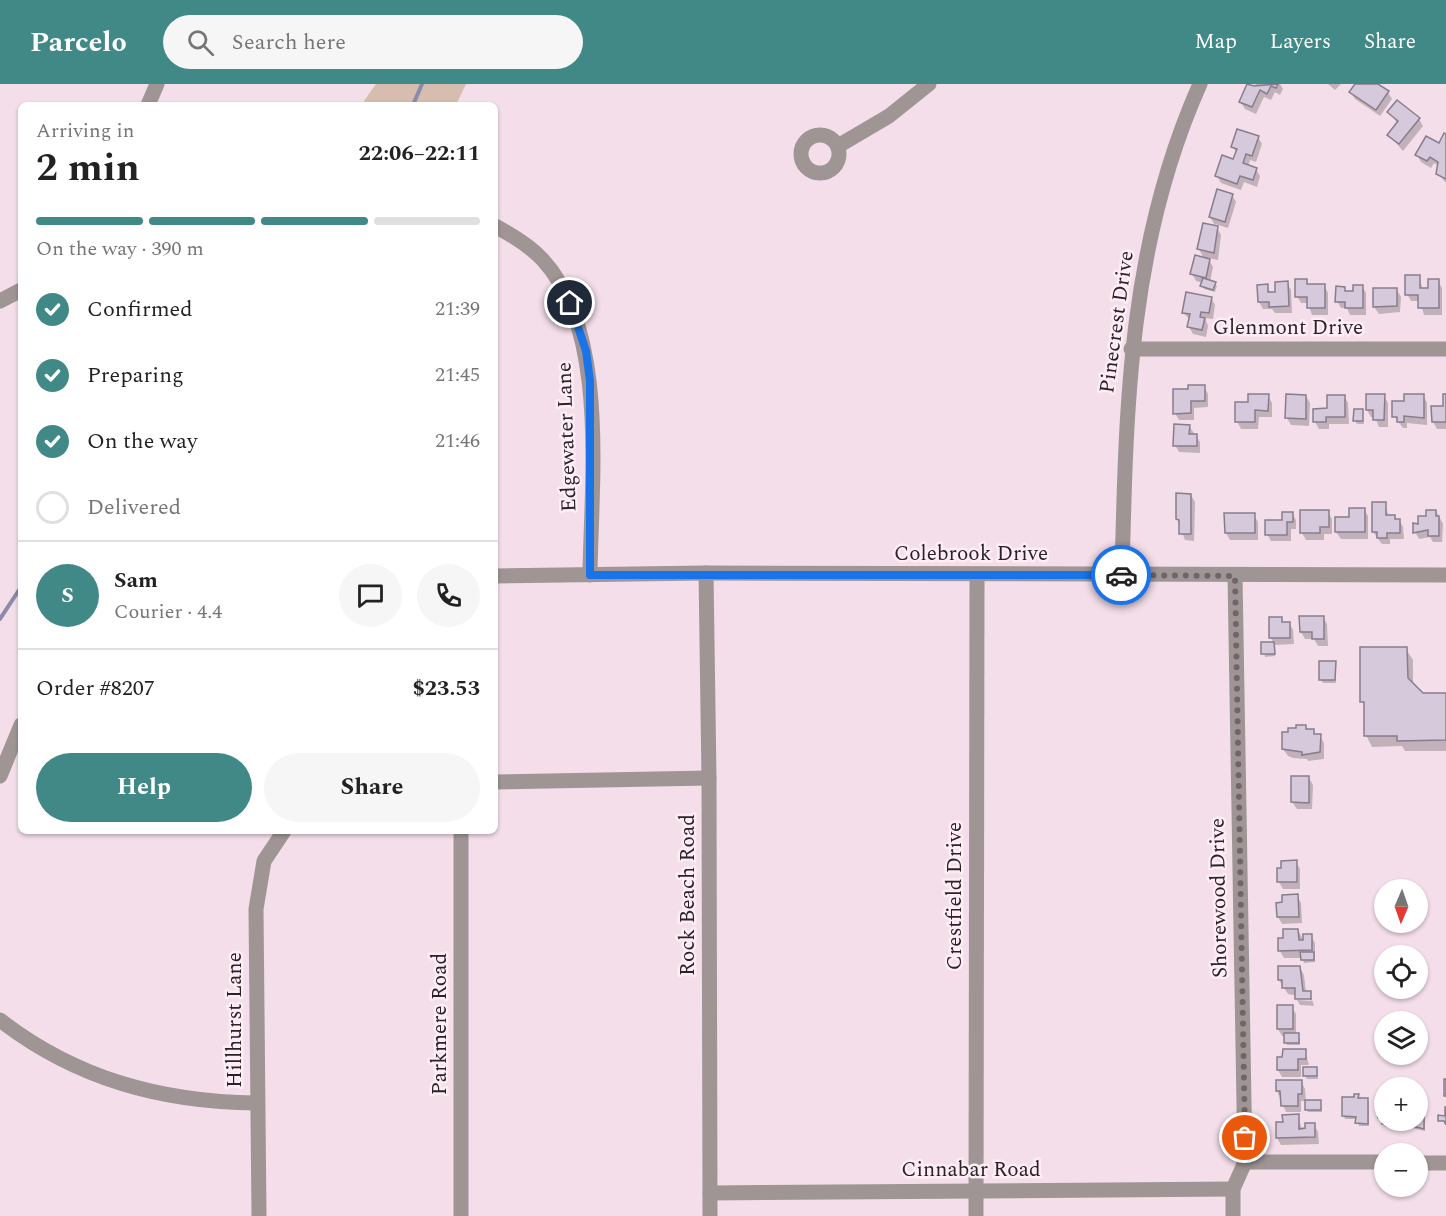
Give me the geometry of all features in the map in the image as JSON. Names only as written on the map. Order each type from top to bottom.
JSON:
[{"type":"street","points":[[149,102],[157,84]]},
{"type":"street","points":[[838,147],[889,116],[929,84]]},
{"type":"street","name":"Pinecrest Drive","points":[[1122,575],[1125,424],[1131,349],[1149,241],[1166,177],[1200,84]]},
{"type":"street","name":"Edgewater Lane","points":[[498,228],[517,238],[543,260],[559,282],[580,329],[588,371],[591,411],[590,575]]},
{"type":"street","points":[[0,301],[18,292]]},
{"type":"street","name":"Glenmont Drive","points":[[1131,349],[1446,349]]},
{"type":"street","name":"Colebrook Drive","points":[[498,576],[706,573],[977,576],[1446,575]]},
{"type":"street","name":"Rock Beach Road","points":[[706,573],[710,1216]]},
{"type":"street","name":"Crestfield Drive","points":[[976,1216],[977,576]]},
{"type":"street","name":"Shorewood Drive","points":[[1233,1216],[1233,1189],[1245,1162],[1235,576]]},
{"type":"street","points":[[0,776],[18,732]]},
{"type":"street","points":[[498,782],[709,778]]},
{"type":"street","name":"Hillhurst Lane","points":[[259,1216],[256,1103],[256,909],[264,861],[282,834]]},
{"type":"street","name":"Parkmere Road","points":[[461,834],[461,1216]]},
{"type":"street","points":[[0,1020],[26,1040],[67,1064],[106,1080],[185,1099],[256,1103]]},
{"type":"street","points":[[1245,1162],[1374,1162]]},
{"type":"street","points":[[1428,1162],[1446,1163]]},
{"type":"street","name":"Cinnabar Road","points":[[710,1193],[1233,1189]]},
{"type":"shaded area","points":[[376,84],[466,84],[457,102],[364,101]]},
{"type":"building","points":[[1247,84],[1254,86],[1278,84],[1276,88],[1271,86],[1267,94],[1260,90],[1252,107],[1239,102]]},
{"type":"building","points":[[1355,84],[1378,84],[1389,91],[1376,110],[1349,92]]},
{"type":"building","points":[[1397,100],[1420,118],[1399,144],[1387,135],[1398,121],[1387,112]]},
{"type":"building","points":[[1237,129],[1259,136],[1252,156],[1246,154],[1243,163],[1257,168],[1253,180],[1240,176],[1237,184],[1215,176],[1222,155],[1233,159],[1237,149],[1231,147]]},
{"type":"building","points":[[1444,133],[1446,134],[1446,179],[1436,174],[1438,162],[1430,157],[1427,161],[1415,155],[1426,136],[1439,143]]},
{"type":"building","points":[[1217,189],[1233,194],[1225,222],[1209,217]]},
{"type":"building","points":[[1203,223],[1218,226],[1214,253],[1197,249]]},
{"type":"building","points":[[1195,255],[1210,259],[1206,278],[1190,274]]},
{"type":"building","points":[[1405,275],[1420,275],[1420,288],[1428,288],[1428,279],[1439,279],[1439,308],[1418,308],[1418,295],[1405,295]]},
{"type":"building","points":[[1203,278],[1216,282],[1213,290],[1200,286]]},
{"type":"building","points":[[1295,279],[1307,279],[1307,284],[1325,284],[1325,308],[1307,308],[1307,297],[1295,297]]},
{"type":"building","points":[[1288,281],[1289,306],[1269,307],[1269,302],[1258,302],[1257,285],[1268,284],[1268,292],[1275,292],[1275,282]]},
{"type":"building","points":[[1353,285],[1363,285],[1363,308],[1345,308],[1345,302],[1335,302],[1336,286],[1345,287],[1345,291],[1353,291]]},
{"type":"building","points":[[1373,288],[1397,288],[1397,306],[1373,307]]},
{"type":"building","points":[[1186,292],[1212,297],[1209,313],[1201,312],[1200,317],[1205,318],[1202,330],[1187,327],[1190,314],[1182,313]]},
{"type":"building","points":[[1188,385],[1205,385],[1205,401],[1191,401],[1191,413],[1173,414],[1173,389],[1188,389]]},
{"type":"building","points":[[1248,394],[1269,394],[1268,411],[1255,410],[1255,422],[1235,422],[1235,402],[1248,402]]},
{"type":"building","points":[[1286,394],[1306,395],[1306,419],[1285,418]]},
{"type":"building","points":[[1366,394],[1385,394],[1384,420],[1373,420],[1373,410],[1366,410]]},
{"type":"building","points":[[1404,394],[1424,394],[1424,418],[1404,416],[1404,422],[1397,422],[1397,417],[1392,417],[1392,401],[1404,401]]},
{"type":"building","points":[[1443,394],[1446,394],[1446,422],[1432,422],[1431,406],[1443,406]]},
{"type":"building","points":[[1327,395],[1345,395],[1345,417],[1326,417],[1326,422],[1313,422],[1313,409],[1327,408]]},
{"type":"building","points":[[1354,409],[1363,409],[1363,421],[1353,421]]},
{"type":"building","points":[[1174,424],[1190,425],[1189,434],[1197,434],[1197,446],[1173,446]]},
{"type":"building","points":[[1176,493],[1191,494],[1191,534],[1179,534],[1179,520],[1176,519]]},
{"type":"building","points":[[1372,502],[1386,502],[1386,515],[1395,515],[1395,519],[1400,519],[1400,533],[1387,533],[1387,538],[1377,538],[1377,532],[1372,532]]},
{"type":"building","points":[[1349,508],[1365,508],[1365,532],[1335,532],[1335,517],[1349,517]]},
{"type":"building","points":[[1300,510],[1329,510],[1329,527],[1320,527],[1320,533],[1300,533]]},
{"type":"building","points":[[1426,510],[1436,510],[1436,516],[1439,516],[1439,536],[1428,536],[1428,530],[1413,533],[1413,523],[1418,524],[1418,516],[1426,516]]},
{"type":"building","points":[[1282,512],[1293,512],[1293,522],[1287,522],[1287,535],[1265,535],[1265,520],[1282,520]]},
{"type":"building","points":[[1224,513],[1255,513],[1255,533],[1225,533]]},
{"type":"building","points":[[1299,616],[1324,616],[1324,639],[1312,639],[1312,632],[1300,632]]},
{"type":"building","points":[[1269,617],[1282,617],[1282,622],[1290,622],[1290,638],[1269,638]]},
{"type":"building","points":[[1261,642],[1274,642],[1275,654],[1261,654]]},
{"type":"building","points":[[1360,647],[1407,647],[1408,678],[1423,693],[1446,693],[1446,740],[1397,741],[1397,736],[1364,736],[1364,702],[1360,702]]},
{"type":"building","points":[[1319,661],[1336,661],[1335,680],[1319,680]]},
{"type":"building","points":[[1296,725],[1306,725],[1306,729],[1314,729],[1314,734],[1321,734],[1320,752],[1302,755],[1302,752],[1282,749],[1282,732],[1288,732],[1288,728],[1296,728]]},
{"type":"building","points":[[1291,776],[1309,776],[1309,803],[1291,802]]},
{"type":"building","points":[[1297,860],[1297,882],[1277,882],[1277,868],[1281,868],[1281,861]]},
{"type":"building","points":[[1298,894],[1299,917],[1277,917],[1276,903],[1282,902],[1282,895]]},
{"type":"building","points":[[1283,929],[1298,929],[1299,940],[1303,940],[1303,934],[1312,934],[1312,950],[1278,951],[1278,938],[1283,938]]},
{"type":"building","points":[[1300,952],[1314,952],[1314,960],[1301,960]]},
{"type":"building","points":[[1278,966],[1300,966],[1303,991],[1311,991],[1311,999],[1295,999],[1295,988],[1282,988],[1282,980],[1278,980]]},
{"type":"building","points":[[1277,1005],[1293,1005],[1293,1029],[1277,1029]]},
{"type":"building","points":[[1284,1033],[1299,1033],[1299,1043],[1284,1043]]},
{"type":"building","points":[[1283,1049],[1306,1049],[1306,1059],[1298,1059],[1298,1070],[1277,1070],[1277,1057],[1282,1057]]},
{"type":"building","points":[[1303,1067],[1317,1067],[1317,1076],[1303,1076]]},
{"type":"building","points":[[1444,1079],[1446,1079],[1446,1096],[1444,1096]]},
{"type":"building","points":[[1276,1080],[1302,1080],[1302,1094],[1298,1094],[1298,1106],[1281,1106],[1280,1091],[1276,1091]]},
{"type":"building","points":[[1354,1094],[1359,1094],[1358,1098],[1368,1098],[1368,1124],[1355,1123],[1356,1117],[1342,1116],[1342,1097],[1354,1097]]},
{"type":"building","points":[[1305,1100],[1321,1100],[1321,1110],[1305,1110]]},
{"type":"building","points":[[1445,1107],[1446,1125],[1444,1121],[1438,1121],[1438,1115],[1445,1116]]},
{"type":"building","points":[[1299,1114],[1299,1129],[1305,1128],[1305,1123],[1315,1123],[1315,1137],[1276,1138],[1276,1122],[1283,1122],[1282,1115]]},
{"type":"waterway","points":[[414,102],[422,84]]},
{"type":"waterway","points":[[0,619],[18,592]]},
{"type":"way so far","points":[[1121,575],[1235,576],[1245,1138]]},
{"type":"route","points":[[570,303],[586,351],[590,381],[590,575],[706,573],[1121,575]]}]
